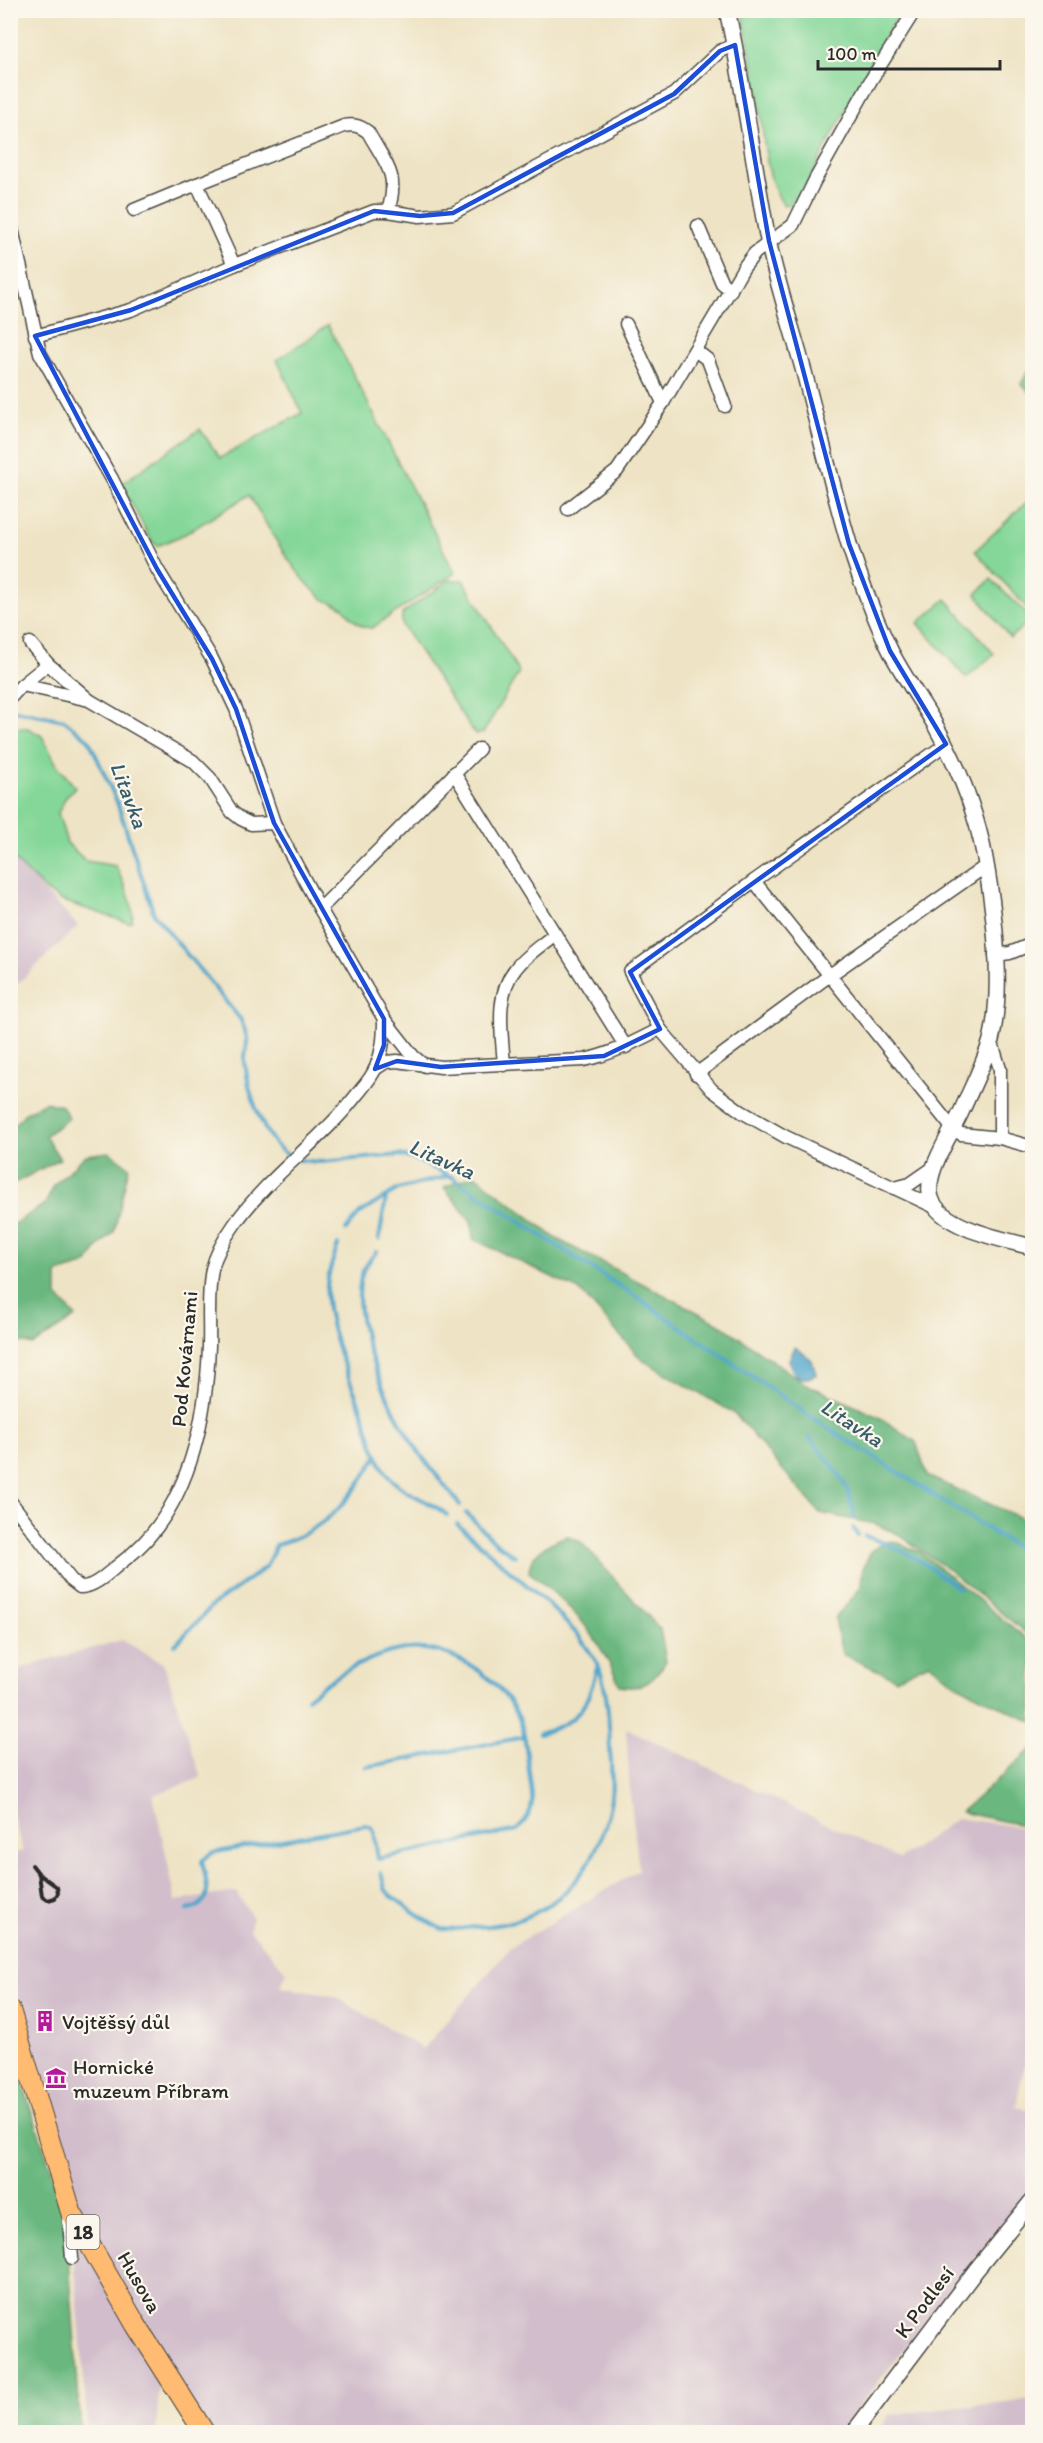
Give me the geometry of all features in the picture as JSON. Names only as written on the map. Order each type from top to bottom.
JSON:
[{"type":"main road","name":"Husova","points":[[10,2010],[71,2212],[136,2325],[204,2433]]},
{"type":"street","points":[[727,10],[769,241],[849,544],[873,610],[894,658],[946,744],[959,774],[978,830],[986,866],[992,906],[995,956],[995,1009],[991,1040],[953,1129],[933,1168],[929,1183],[930,1197],[935,1207]]},
{"type":"street","points":[[568,509],[617,471],[663,402],[755,253],[769,241],[785,232],[798,218],[815,180],[915,10]]},
{"type":"street","points":[[35,336],[131,310],[234,265],[374,211],[420,216],[453,213],[674,94],[720,51],[735,45]]},
{"type":"street","points":[[134,210],[353,124],[368,132],[392,176],[394,186],[388,211]]},
{"type":"street","points":[[197,184],[234,265]]},
{"type":"street","points":[[10,220],[35,336],[48,369],[112,479],[157,569],[236,708],[273,823],[384,1019],[412,1056],[425,1066]]},
{"type":"street","points":[[698,226],[722,283],[731,290]]},
{"type":"street","points":[[626,324],[663,402]]},
{"type":"street","points":[[694,350],[708,360],[725,406]]},
{"type":"street","points":[[30,643],[48,664],[89,700],[202,769],[232,812],[241,819],[251,824],[273,823]]},
{"type":"street","points":[[11,697],[48,664]]},
{"type":"street","points":[[22,685],[89,700]]},
{"type":"street","points":[[946,744],[630,972],[660,1029],[696,1074],[712,1090],[742,1112],[786,1137],[935,1207],[962,1226],[1032,1247]]},
{"type":"street","points":[[320,909],[479,749]]},
{"type":"street","points":[[454,773],[626,1047]]},
{"type":"street","points":[[696,1074],[830,975],[986,866]]},
{"type":"street","points":[[754,881],[953,1129],[962,1134],[1000,1138],[1032,1147]]},
{"type":"street","points":[[504,1065],[502,1002],[506,986],[516,968],[555,934]]},
{"type":"street","points":[[995,956],[1032,944]]},
{"type":"street","points":[[375,1069],[384,1045],[384,1019]]},
{"type":"street","points":[[375,1069],[386,1062],[397,1061],[441,1067],[584,1060],[604,1056],[660,1029]]},
{"type":"street","points":[[991,1040],[1000,1069],[1000,1138]]},
{"type":"street","name":"Pod Kovárnami","points":[[10,1501],[71,1581],[80,1587],[90,1585],[134,1553],[158,1527],[172,1506],[191,1461],[209,1349],[212,1270],[219,1249],[261,1190],[350,1104],[375,1069]]},
{"type":"street","points":[[894,1188],[910,1184],[933,1168]]},
{"type":"street","name":"K Podlesí","points":[[854,2433],[976,2270],[1032,2201]]},
{"type":"street","points":[[71,2212],[69,2221],[72,2258]]},
{"type":"highlighted area","points":[[735,45],[769,241],[849,544],[890,651],[946,744],[630,972],[660,1029],[604,1056],[441,1067],[397,1061],[375,1069],[384,1045],[384,1019],[274,823],[236,709],[212,659],[157,569],[35,336],[131,310],[374,211],[420,216],[453,213],[674,94],[720,51]]},
{"type":"shaded area","points":[[11,856],[78,926],[11,990]]},
{"type":"shaded area","points":[[122,1640],[164,1664],[201,1778],[153,1795],[176,1901],[236,1892],[252,1917],[250,1930],[287,1973],[280,1987],[334,1996],[423,2049],[511,1947],[639,1870],[630,1793],[626,1728],[900,1859],[957,1818],[1032,1829],[1032,2028],[1016,2106],[1032,2112],[1032,2186],[839,2432],[206,2432],[73,2213],[11,1980],[10,1854],[23,1851],[11,1809],[11,1671]]},
{"type":"shaded area","points":[[71,2219],[160,2372],[156,2432],[88,2432]]},
{"type":"shaded area","points":[[1032,2399],[1032,2432],[878,2432],[889,2415]]},
{"type":"green space","points":[[742,11],[902,11],[882,41],[801,195],[790,204],[784,205],[777,194],[768,167],[758,93]]},
{"type":"green space","points":[[328,325],[455,573],[372,628],[359,624],[343,608],[324,600],[311,588],[282,550],[249,495],[185,534],[157,546],[151,540],[121,484],[200,429],[220,458],[302,413],[277,360]]},
{"type":"green space","points":[[1032,364],[1032,394],[1021,384]]},
{"type":"green space","points":[[1032,497],[1032,613],[975,551]]},
{"type":"green space","points":[[991,579],[1032,619],[1010,638],[976,594]]},
{"type":"green space","points":[[449,580],[463,580],[519,672],[483,733],[475,734],[402,625],[402,614]]},
{"type":"green space","points":[[946,599],[994,654],[966,678],[918,623]]},
{"type":"green space","points":[[11,728],[28,728],[42,736],[57,765],[75,787],[66,797],[58,813],[67,843],[86,861],[116,866],[132,907],[132,921],[129,923],[60,900],[44,889],[11,856]]},
{"type":"green space","points":[[45,1102],[62,1106],[69,1118],[45,1136],[60,1159],[11,1185],[11,1129],[24,1114]]},
{"type":"green space","points":[[109,1152],[129,1167],[114,1232],[98,1247],[87,1264],[57,1273],[57,1296],[76,1317],[33,1345],[11,1340],[11,1226],[45,1204],[55,1184],[86,1155]]},
{"type":"green space","points":[[475,1175],[557,1239],[718,1323],[806,1384],[879,1417],[916,1442],[927,1476],[1032,1523],[1032,1638],[949,1570],[898,1534],[875,1524],[820,1513],[734,1413],[642,1360],[579,1290],[473,1239],[471,1221],[444,1187]]},
{"type":"green space","points":[[567,1536],[581,1542],[660,1629],[666,1661],[653,1679],[648,1682],[635,1687],[620,1686],[602,1651],[583,1623],[572,1610],[529,1572],[537,1553],[554,1541]]},
{"type":"green space","points":[[893,1541],[920,1552],[1032,1643],[1032,1722],[957,1685],[929,1663],[896,1679],[842,1654],[835,1618],[861,1587],[862,1571],[870,1553],[881,1543]]},
{"type":"green space","points":[[1032,1749],[1032,1827],[961,1812]]},
{"type":"green space","points":[[10,2045],[66,2216],[81,2432],[11,2432]]},
{"type":"water","points":[[795,1347],[811,1359],[817,1374],[802,1378],[795,1374],[789,1360]]},
{"type":"waterway","name":"Litavka","points":[[10,709],[64,720],[89,740],[117,802],[154,914],[241,1020],[247,1038],[245,1059],[247,1074],[259,1116],[273,1141],[292,1157]]},
{"type":"waterway","name":"Litavka","points":[[299,1160],[320,1162],[400,1155],[450,1176],[638,1298],[820,1423],[1032,1557]]},
{"type":"waterway","points":[[346,1230],[359,1214],[398,1189],[449,1176]]},
{"type":"waterway","points":[[379,1239],[386,1198]]},
{"type":"waterway","points":[[338,1245],[327,1285],[329,1314],[336,1343],[376,1453],[393,1481],[447,1515]]},
{"type":"waterway","points":[[376,1252],[363,1271],[359,1291],[360,1313],[374,1364],[395,1413],[407,1434],[460,1505]]},
{"type":"waterway","points":[[809,1437],[844,1482],[852,1504],[854,1518]]},
{"type":"waterway","points":[[175,1645],[213,1605],[266,1567],[276,1545],[309,1531],[336,1511],[347,1500],[377,1456]]},
{"type":"waterway","points":[[466,1513],[495,1542],[515,1556]]},
{"type":"waterway","points":[[457,1524],[549,1605],[578,1635],[598,1664],[590,1691],[581,1709],[565,1723],[539,1734]]},
{"type":"waterway","points":[[853,1528],[858,1535]]},
{"type":"waterway","points":[[865,1536],[915,1558],[959,1589]]},
{"type":"waterway","points":[[188,1910],[197,1907],[206,1897],[207,1884],[202,1861],[211,1853],[365,1825],[370,1826],[374,1831],[378,1859],[517,1830],[528,1816],[532,1796],[520,1721],[507,1698],[494,1684],[464,1662],[446,1654],[428,1650],[410,1649],[391,1652],[347,1670],[307,1698]]},
{"type":"waterway","points":[[381,1872],[385,1889],[390,1895],[424,1919],[443,1929],[502,1924],[527,1917],[548,1905],[567,1890],[583,1871],[595,1850],[605,1826],[611,1799],[612,1774],[606,1696],[598,1664]]},
{"type":"waterway","points":[[366,1767],[524,1737]]},
{"type":"railway","points":[[32,1865],[39,1874],[57,1887],[58,1893],[55,1898],[48,1900],[42,1896],[39,1874]]},
{"type":"place","name":"Vojtěšsý důl","points":[[45,2021]]},
{"type":"place","name":"Hornické muzeum Příbram","points":[[56,2078]]}]
